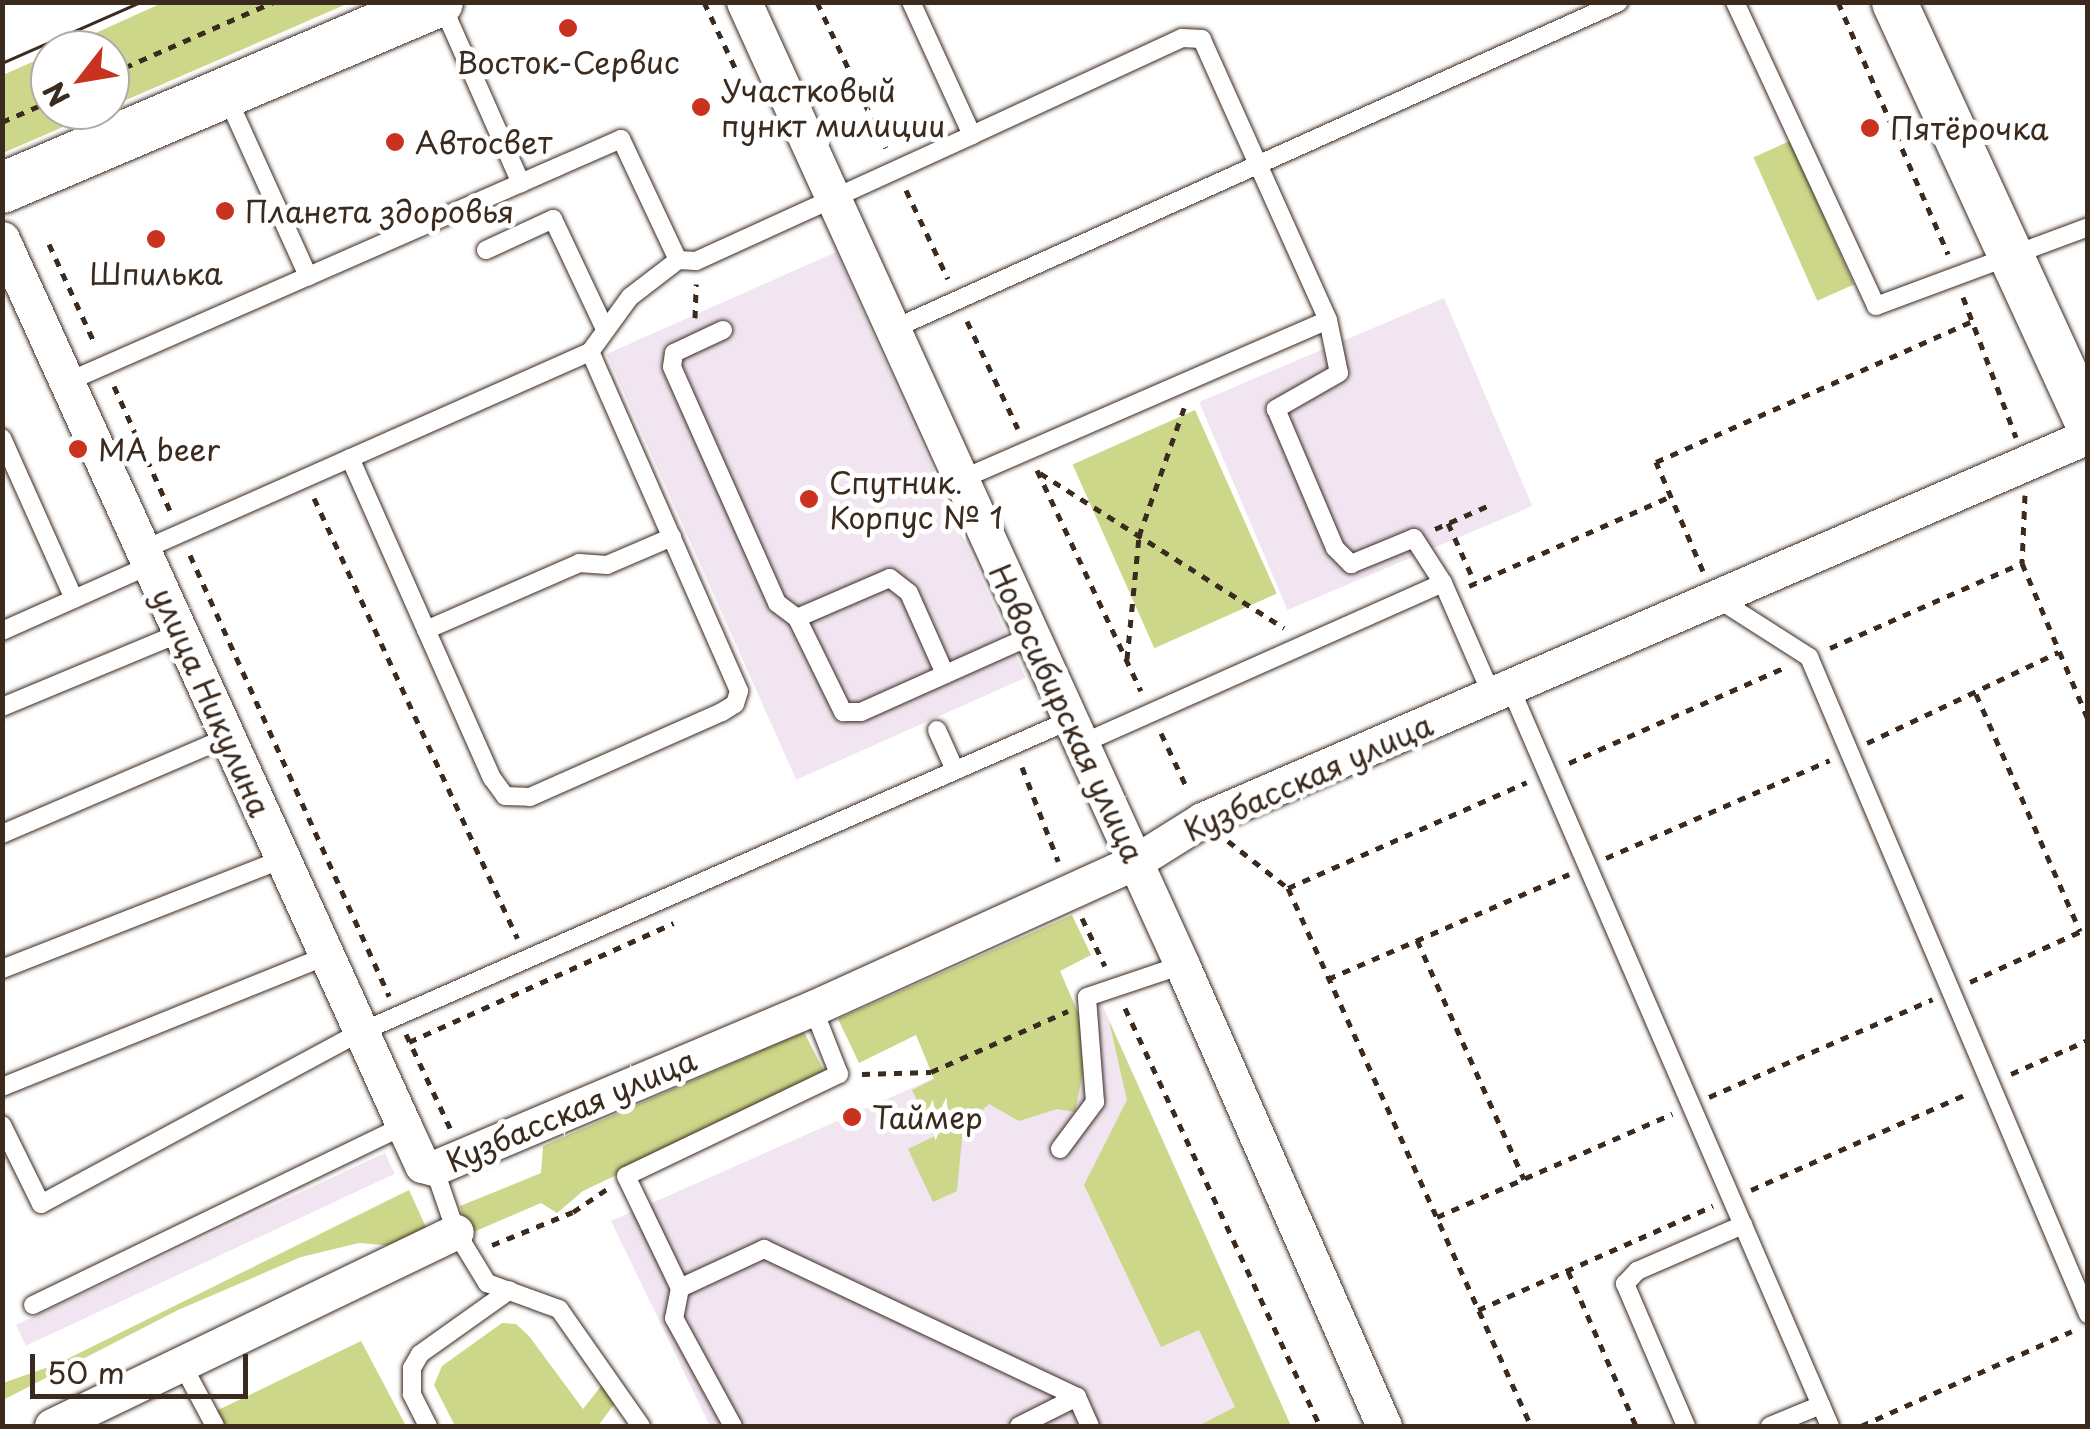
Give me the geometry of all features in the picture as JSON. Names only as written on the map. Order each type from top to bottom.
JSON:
[{"type":"main road","points":[[2,188],[439,2]]},
{"type":"street","name":"Новосибирская улица","points":[[744,2],[1182,965],[1384,1426]]},
{"type":"street","points":[[1894,2],[2088,423]]},
{"type":"street","name":"улица Никулина","points":[[2,239],[404,1126],[440,1164]]},
{"type":"street","name":"Кузбасская улица","points":[[440,1164],[812,1008],[1135,862],[1202,820],[2088,436]]},
{"type":"street","points":[[52,1426],[456,1232]]},
{"type":"lane","points":[[439,2],[521,183]]},
{"type":"lane","points":[[911,2],[972,135]]},
{"type":"lane","points":[[891,330],[1260,164],[1386,114],[1619,2]]},
{"type":"lane","points":[[1735,2],[1876,306],[1956,271],[2012,259],[2088,227]]},
{"type":"lane","points":[[2,631],[74,599],[146,558],[180,533],[590,352],[604,327],[687,260],[832,199],[1192,35],[1210,52],[1328,320],[1339,372],[1280,401],[1278,418],[1342,560],[1361,562],[1414,538],[1445,589],[1547,773],[1830,1426]]},
{"type":"lane","points":[[225,92],[308,276]]},
{"type":"lane","points":[[67,382],[621,139],[687,260]]},
{"type":"lane","points":[[486,250],[553,219],[604,327]]},
{"type":"lane","points":[[960,480],[1328,320]]},
{"type":"lane","points":[[723,330],[674,353],[672,367],[777,603],[798,618],[843,712],[861,712],[1031,636]]},
{"type":"lane","points":[[350,458],[492,778],[505,796],[530,797],[735,704],[734,675],[590,352]]},
{"type":"lane","points":[[2,438],[74,599]]},
{"type":"lane","points":[[426,630],[579,562],[607,566],[672,537]]},
{"type":"lane","points":[[798,618],[890,578],[908,593],[945,674]]},
{"type":"lane","points":[[2,1125],[41,1204],[361,1032],[955,770],[1076,734],[1445,589]]},
{"type":"lane","points":[[1714,596],[1809,657],[2088,1314]]},
{"type":"lane","points":[[2,708],[180,633]]},
{"type":"lane","points":[[937,730],[955,770]]},
{"type":"lane","points":[[2,834],[228,737]]},
{"type":"lane","points":[[2,969],[283,859]]},
{"type":"lane","points":[[2,1087],[327,956]]},
{"type":"lane","points":[[1060,1150],[1095,1102],[1086,997],[1182,965]]},
{"type":"lane","points":[[733,1426],[674,1318],[680,1288],[626,1176],[839,1074],[812,1008]]},
{"type":"lane","points":[[34,1305],[404,1126]]},
{"type":"lane","points":[[440,1164],[456,1232],[487,1283],[559,1308],[641,1426]]},
{"type":"lane","points":[[1686,1426],[1625,1284],[1637,1271],[1743,1225]]},
{"type":"lane","points":[[680,1288],[764,1249],[1077,1397],[1090,1426]]},
{"type":"lane","points":[[428,1426],[412,1394],[412,1368],[420,1354],[510,1290]]},
{"type":"lane","points":[[183,1366],[214,1426]]},
{"type":"lane","points":[[1019,1426],[1077,1397]]},
{"type":"lane","points":[[1770,1426],[1821,1404]]},
{"type":"path","points":[[130,65],[273,2]]},
{"type":"path","points":[[1838,2],[1956,271],[1970,322],[2026,462],[2022,563],[2088,719]]},
{"type":"path","points":[[2,122],[30,109]]},
{"type":"path","points":[[49,244],[398,1016],[440,1164]]},
{"type":"path","points":[[687,260],[695,314]]},
{"type":"path","points":[[1714,596],[1656,462],[1970,322]]},
{"type":"path","points":[[1127,660],[1139,536],[1196,378]]},
{"type":"path","points":[[1038,472],[1307,643]]},
{"type":"path","points":[[305,478],[526,959]]},
{"type":"path","points":[[1445,589],[1475,583],[1671,496]]},
{"type":"path","points":[[1414,538],[1492,504]]},
{"type":"path","points":[[1448,524],[1475,583]]},
{"type":"path","points":[[1288,888],[2022,563]]},
{"type":"path","points":[[1328,979],[1849,752],[2059,652]]},
{"type":"path","points":[[1437,1217],[2084,930],[1976,694]]},
{"type":"path","points":[[1076,734],[1019,768],[1070,890],[1320,1426]]},
{"type":"path","points":[[1417,940],[1524,1179]]},
{"type":"path","points":[[839,1074],[930,1072],[1076,1008],[1086,997]]},
{"type":"path","points":[[1478,1310],[2088,1040]]},
{"type":"path","points":[[456,1232],[482,1249],[574,1212],[626,1176]]},
{"type":"path","points":[[1568,1270],[1636,1426]]},
{"type":"path","points":[[1861,1426],[2088,1324]]},
{"type":"shaded area","name":"Спутник. Корпус № 1","points":[[836,252],[1026,678],[796,780],[607,354]]},
{"type":"shaded area","points":[[1444,298],[1532,506],[1287,610],[1199,402]]},
{"type":"shaded area","points":[[1102,1004],[1291,1426],[710,1426],[611,1221]]},
{"type":"shaded area","points":[[385,1153],[395,1174],[26,1346],[16,1325]]},
{"type":"green space","points":[[162,2],[349,3],[130,98],[130,30],[102,30]]},
{"type":"green space","points":[[30,63],[30,130],[56,130],[3,153],[3,75]]},
{"type":"green space","points":[[1790,141],[1854,284],[1817,301],[1753,157]]},
{"type":"green space","points":[[1195,410],[1277,594],[1154,648],[1073,465]]},
{"type":"green space","points":[[1072,915],[1091,955],[1060,971],[1079,1015],[1083,1072],[1075,1112],[1057,1109],[1019,1121],[989,1104],[963,1128],[957,1191],[933,1202],[908,1149],[935,1136],[912,1090],[934,1079],[916,1035],[859,1063],[838,1019]]},
{"type":"green space","points":[[1109,1021],[1291,1426],[1198,1426],[1235,1407],[1199,1330],[1161,1347],[1084,1185],[1127,1100]]},
{"type":"green space","points":[[804,1032],[826,1075],[583,1191],[557,1213],[541,1203],[469,1234],[460,1206],[541,1173],[543,1146]]},
{"type":"green space","points":[[409,1190],[430,1236],[406,1247],[359,1243],[301,1257],[178,1310],[3,1400],[3,1383],[57,1364]]},
{"type":"green space","points":[[502,1323],[516,1324],[529,1336],[583,1409],[602,1385],[615,1403],[598,1426],[455,1426],[434,1385],[442,1366]]},
{"type":"green space","points":[[361,1341],[406,1426],[225,1426],[216,1411]]},
{"type":"tram line","points":[[2,63],[140,2]]},
{"type":"place","name":"Восток-Сервис","points":[[568,28]]},
{"type":"place","name":"Участковый пункт милиции","points":[[701,107]]},
{"type":"place","name":"Пятёрочка","points":[[1870,128]]},
{"type":"place","name":"Автосвет","points":[[395,142]]},
{"type":"place","name":"Планета здоровья","points":[[225,211]]},
{"type":"place","name":"Шпилька","points":[[156,239]]},
{"type":"place","name":"MA beer","points":[[78,449]]},
{"type":"place","name":"Спутник. Корпус № 1","points":[[809,499]]},
{"type":"place","name":"Таймер","points":[[852,1117]]}]
